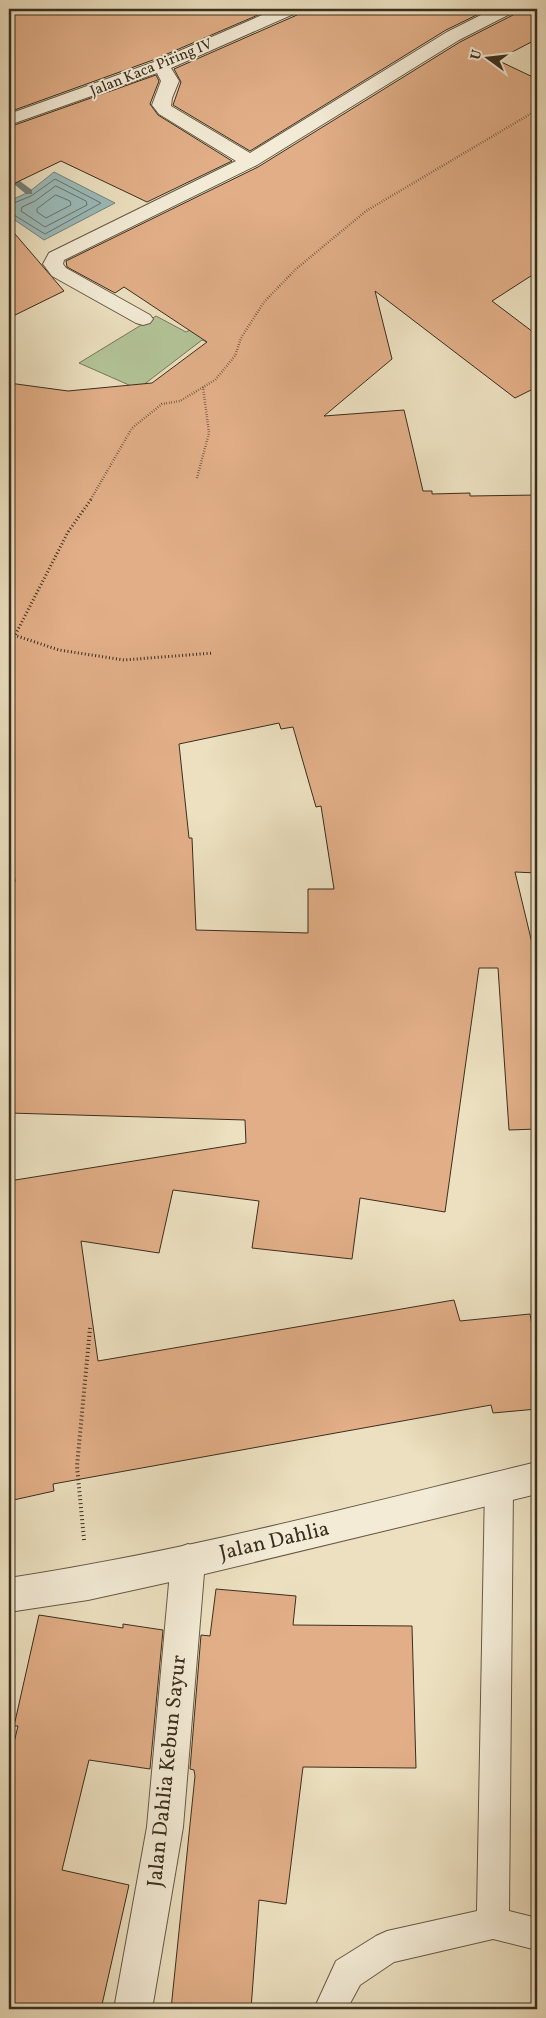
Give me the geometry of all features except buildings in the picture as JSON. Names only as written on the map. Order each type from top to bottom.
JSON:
[{"type":"street","name":"Jalan Kaca Piring IV","points":[[9,120],[160,66],[290,9]]},
{"type":"street","points":[[144,319],[59,272],[54,266],[56,257],[250,161],[453,36],[506,9]]},
{"type":"street","points":[[160,66],[170,76],[171,81],[162,100],[161,105],[165,110],[250,161]]},
{"type":"street","name":"Jalan Dahlia","points":[[9,1595],[88,1583],[188,1561],[537,1478]]},
{"type":"street","name":"Jalan Dahlia Kebun Sayur","points":[[133,2009],[165,1827],[188,1561]]},
{"type":"lane","points":[[493,1923],[499,1487]]},
{"type":"lane","points":[[330,2009],[348,1973],[387,1947],[493,1923],[537,1934]]},
{"type":"path","points":[[9,647],[68,532],[99,488],[132,428],[162,404],[180,401],[215,380],[235,356],[241,338],[264,302],[303,263],[366,211],[537,110]]},
{"type":"path","points":[[197,478],[209,433],[203,387]]},
{"type":"path","points":[[14,636],[59,650],[124,660],[213,653]]},
{"type":"path","points":[[88,1583],[77,1466],[90,1328]]},
{"type":"green space","points":[[237,307],[226,350],[202,340],[138,389],[79,363],[156,316],[186,332]]},
{"type":"water","points":[[54,172],[115,203],[44,240],[9,216],[9,201],[29,192]]},
{"type":"waterway","points":[[9,176],[29,192]]}]
